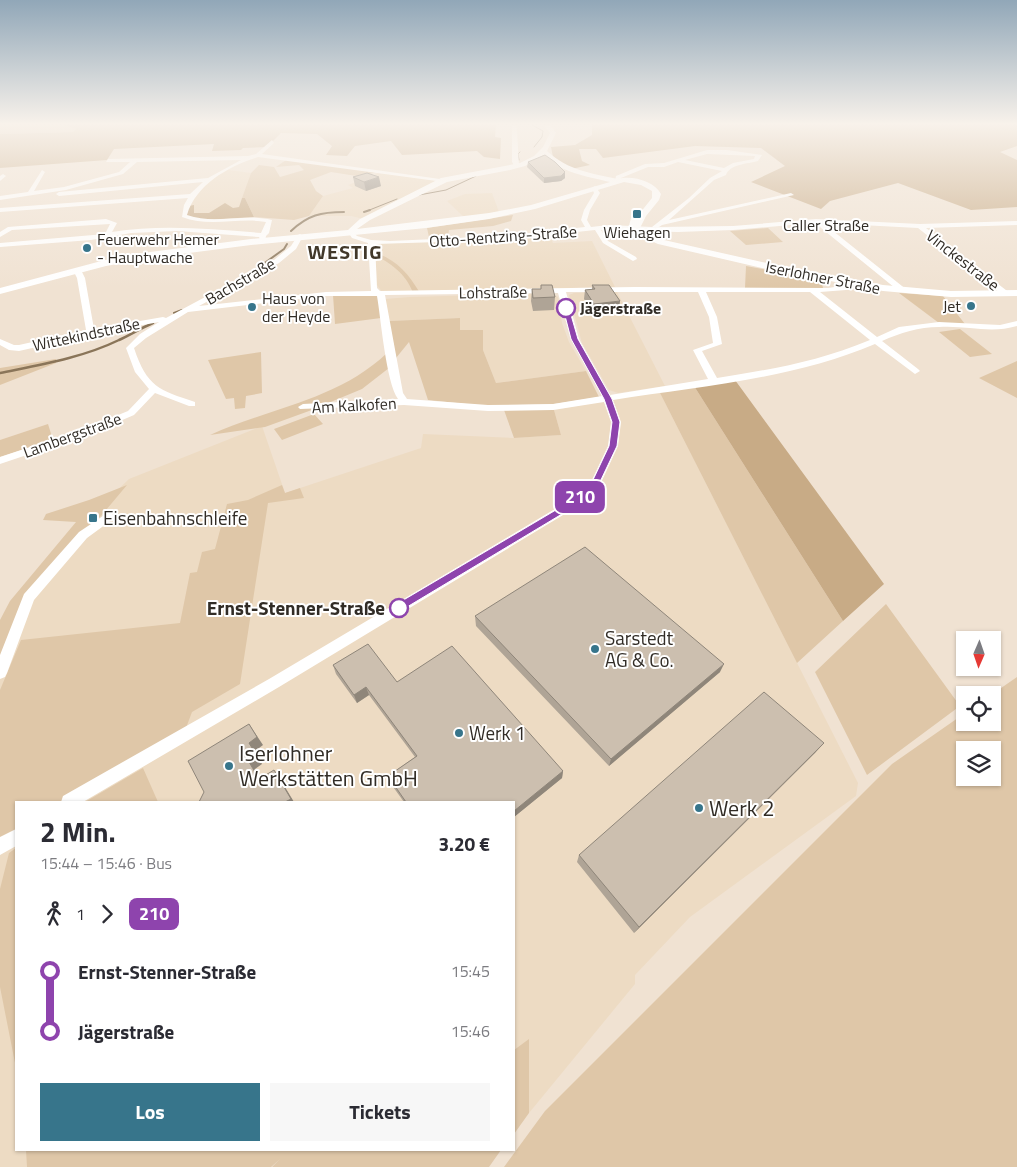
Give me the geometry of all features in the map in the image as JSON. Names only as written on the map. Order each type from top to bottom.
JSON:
[{"type":"main road","points":[[611,179],[638,181],[648,185],[656,192],[656,198],[642,215],[636,228]]},
{"type":"main road","points":[[351,232],[353,227],[369,218],[444,180]]},
{"type":"main road","points":[[0,291],[77,270],[129,259],[263,237],[300,236],[440,224],[489,216],[532,207],[618,181]]},
{"type":"main road","name":"Iserlohner Straße","points":[[636,228],[653,239],[679,248],[836,280],[903,290],[951,294],[1013,295]]},
{"type":"street","points":[[30,194],[38,179]]},
{"type":"street","points":[[37,207],[61,191],[99,179]]},
{"type":"street","points":[[440,179],[444,180]]},
{"type":"street","points":[[653,229],[711,179]]},
{"type":"street","points":[[0,198],[61,191],[207,180]]},
{"type":"street","points":[[0,245],[107,236],[131,231],[177,229],[227,232],[263,237],[270,221],[260,218],[190,220],[184,216],[185,207],[207,180]]},
{"type":"street","points":[[61,191],[67,182]]},
{"type":"street","points":[[589,229],[584,220],[586,210],[597,193],[595,188]]},
{"type":"street","points":[[660,223],[791,195]]},
{"type":"street","points":[[0,210],[193,196]]},
{"type":"street","points":[[227,232],[233,219]]},
{"type":"street","points":[[0,235],[10,228],[106,221],[114,223],[107,236]]},
{"type":"street","points":[[816,221],[903,290]]},
{"type":"street","name":"Caller Straße","points":[[636,228],[733,228],[816,221],[920,226],[1017,223]]},
{"type":"street","name":"Vinckestraße","points":[[920,226],[1013,295]]},
{"type":"street","points":[[597,228],[605,242],[633,259]]},
{"type":"street","name":"Otto-Rentzing-Straße","points":[[371,242],[390,243],[503,238],[597,228],[636,228]]},
{"type":"street","points":[[351,232],[354,237],[371,242],[373,289],[381,295],[398,393],[404,402],[488,408],[553,407],[795,368],[842,354],[899,330],[940,324],[1000,328],[1017,323]]},
{"type":"street","name":"Bachstraße","points":[[173,318],[254,275],[292,249],[300,241],[300,236]]},
{"type":"street","points":[[77,270],[81,278],[90,332]]},
{"type":"street","points":[[828,290],[834,286],[836,280]]},
{"type":"street","name":"Lohstraße","points":[[189,310],[326,294],[381,295],[562,290],[828,290],[843,288],[850,282]]},
{"type":"street","points":[[71,801],[274,683],[569,506],[595,484],[613,446],[616,422],[608,399],[575,339],[562,290]]},
{"type":"street","points":[[701,290],[713,317],[718,344],[697,350],[714,381]]},
{"type":"street","points":[[812,290],[914,371]]},
{"type":"street","points":[[173,318],[140,336],[130,348],[137,370],[152,390],[192,404]]},
{"type":"street","name":"Wittekindstraße","points":[[0,342],[12,348],[19,348],[90,332],[173,318]]},
{"type":"street","name":"Lambergstraße","points":[[0,461],[88,431],[131,413],[152,390]]},
{"type":"street","name":"Am Kalkofen","points":[[303,407],[404,402]]},
{"type":"street","points":[[0,673],[29,598],[83,535],[109,516]]},
{"type":"street","points":[[0,847],[15,838]]},
{"type":"shaded area","points":[[249,179],[239,207],[209,213],[187,214],[188,206],[208,181]]},
{"type":"shaded area","points":[[249,179],[311,179],[310,180],[316,191],[323,196],[309,216],[294,220],[254,217],[245,198],[242,198]]},
{"type":"shaded area","points":[[362,179],[437,180],[364,219],[351,216],[309,216],[323,196],[353,188],[348,185]]},
{"type":"shaded area","points":[[756,179],[1017,179],[1017,207],[971,210],[898,183],[830,201],[821,209],[751,182]]},
{"type":"shaded area","points":[[492,193],[499,212],[465,218],[447,201],[465,194]]},
{"type":"shaded area","points":[[242,198],[245,198],[254,217],[204,220],[186,216],[188,206],[194,205],[194,213],[209,213],[225,203],[233,208],[239,207]]},
{"type":"shaded area","points":[[513,215],[511,221],[493,226],[449,230],[448,236],[429,237],[427,228]]},
{"type":"shaded area","points":[[768,228],[783,242],[746,245],[730,231]]},
{"type":"shaded area","points":[[549,235],[553,243],[592,241],[615,287],[382,292],[377,285],[375,244]]},
{"type":"shaded area","points":[[373,252],[401,268],[420,293],[413,293],[402,274],[373,254]]},
{"type":"shaded area","points":[[746,266],[821,280],[823,288],[745,288]]},
{"type":"shaded area","points":[[617,292],[665,386],[618,393],[609,390],[582,343],[569,295],[574,293]]},
{"type":"shaded area","points":[[551,293],[558,297],[562,323],[569,342],[586,371],[496,383],[483,350],[482,330],[460,330],[460,318],[389,321],[385,299],[410,297]]},
{"type":"shaded area","points":[[899,293],[943,296],[965,324],[939,323]]},
{"type":"shaded area","points":[[333,295],[378,296],[381,318],[335,324]]},
{"type":"shaded area","points":[[460,318],[460,330],[483,330],[483,350],[496,383],[586,371],[599,397],[554,404],[486,406],[428,400],[409,342],[396,358],[389,321]]},
{"type":"shaded area","points":[[960,329],[992,354],[970,357],[939,332]]},
{"type":"shaded area","points":[[261,352],[262,393],[246,396],[245,408],[235,409],[234,398],[226,399],[208,360]]},
{"type":"shaded area","points":[[387,353],[389,368],[362,389],[265,427],[210,435],[302,402],[347,382],[368,369]]},
{"type":"shaded area","points":[[56,359],[56,363],[0,385],[0,368]]},
{"type":"shaded area","points":[[1017,361],[1017,398],[979,378]]},
{"type":"shaded area","points":[[735,380],[884,584],[843,621],[694,386]]},
{"type":"shaded area","points":[[694,386],[843,621],[797,663],[659,391]]},
{"type":"shaded area","points":[[659,391],[858,783],[856,796],[690,917],[635,975],[635,984],[529,1113],[529,1040],[515,1049],[515,801],[15,801],[15,1151],[288,1151],[271,1167],[0,1167],[0,637],[75,531],[129,479],[262,426],[285,493],[421,448],[423,434],[513,438],[561,435],[554,410]]},
{"type":"shaded area","points":[[504,410],[554,410],[561,435],[514,438]]},
{"type":"shaded area","points":[[314,414],[323,424],[282,440],[274,429]]},
{"type":"shaded area","points":[[48,424],[53,440],[0,457],[0,440]]},
{"type":"shaded area","points":[[127,485],[101,516],[78,535],[26,598],[0,663],[0,620],[10,601],[76,522],[43,520],[46,514]]},
{"type":"shaded area","points":[[282,485],[285,493],[300,488],[304,498],[268,503],[240,684],[192,712],[186,728],[66,801],[15,801],[15,833],[0,842],[0,690],[21,640],[180,623],[190,573],[197,572],[202,552],[215,549],[227,504],[248,500]]},
{"type":"shaded area","points":[[886,604],[956,700],[956,709],[867,775],[815,672]]},
{"type":"shaded area","points":[[1017,677],[1017,1167],[504,1167],[545,1111],[892,764],[956,719],[956,731],[1001,731],[1001,688]]},
{"type":"shaded area","points":[[143,768],[158,801],[87,801]]},
{"type":"shaded area","points":[[15,849],[15,1063],[0,987],[0,889],[9,853]]},
{"type":"shaded area","points":[[529,1039],[529,1113],[515,1133],[515,1049]]},
{"type":"shaded area","points":[[26,1151],[500,1151],[489,1167],[272,1167],[280,1159],[271,1167],[27,1167]]},
{"type":"building","points":[[358,179],[372,179],[364,182]]},
{"type":"building","points":[[541,285],[552,285],[555,297],[533,298],[532,289],[541,289]]},
{"type":"building","points":[[592,285],[609,285],[620,301],[594,304],[585,290],[595,289]]},
{"type":"building","name":"Sarstedt AG & Co.","points":[[585,547],[724,664],[611,759],[475,616]]},
{"type":"building","name":"Werk 1","points":[[368,644],[397,682],[452,646],[563,771],[515,810],[515,801],[405,801],[388,776],[417,756],[366,687],[354,695],[333,665]]},
{"type":"building","name":"Werk 2","points":[[764,692],[824,743],[639,927],[579,855]]},
{"type":"building","name":"Iserlohner Werkstätten GmbH","points":[[249,724],[257,737],[249,743],[257,756],[249,762],[259,779],[274,770],[291,799],[287,801],[200,801],[204,792],[188,761]]},
{"type":"waterway","points":[[419,195],[446,190],[469,179]]},
{"type":"waterway","points":[[367,211],[397,199]]},
{"type":"waterway","points":[[291,231],[303,221],[315,215],[344,212]]},
{"type":"waterway","points":[[255,270],[284,249],[287,244]]},
{"type":"waterway","points":[[174,313],[182,310]]},
{"type":"waterway","points":[[0,373],[90,352],[153,323]]},
{"type":"bus line","name":"210","points":[[399,608],[569,506],[595,484],[613,446],[616,422],[608,399],[575,339],[566,308]]},
{"type":"place","name":"Wiehagen","points":[[637,214]]},
{"type":"place","name":"Feuerwehr Hemer - Hauptwache","points":[[87,248]]},
{"type":"place","name":"Jet","points":[[971,306]]},
{"type":"place","name":"Haus von der Heyde","points":[[252,307]]},
{"type":"place","name":"Jägerstraße","points":[[566,308]]},
{"type":"place","name":"Eisenbahnschleife","points":[[93,518]]},
{"type":"place","name":"Ernst-Stenner-Straße","points":[[399,608]]},
{"type":"place","name":"Sarstedt AG & Co.","points":[[595,649]]},
{"type":"place","name":"Werk 1","points":[[459,733]]},
{"type":"place","name":"Iserlohner Werkstätten GmbH","points":[[229,766]]},
{"type":"place","name":"Werk 2","points":[[699,808]]},
{"type":"district","name":"WESTIG","points":[[345,252]]}]
